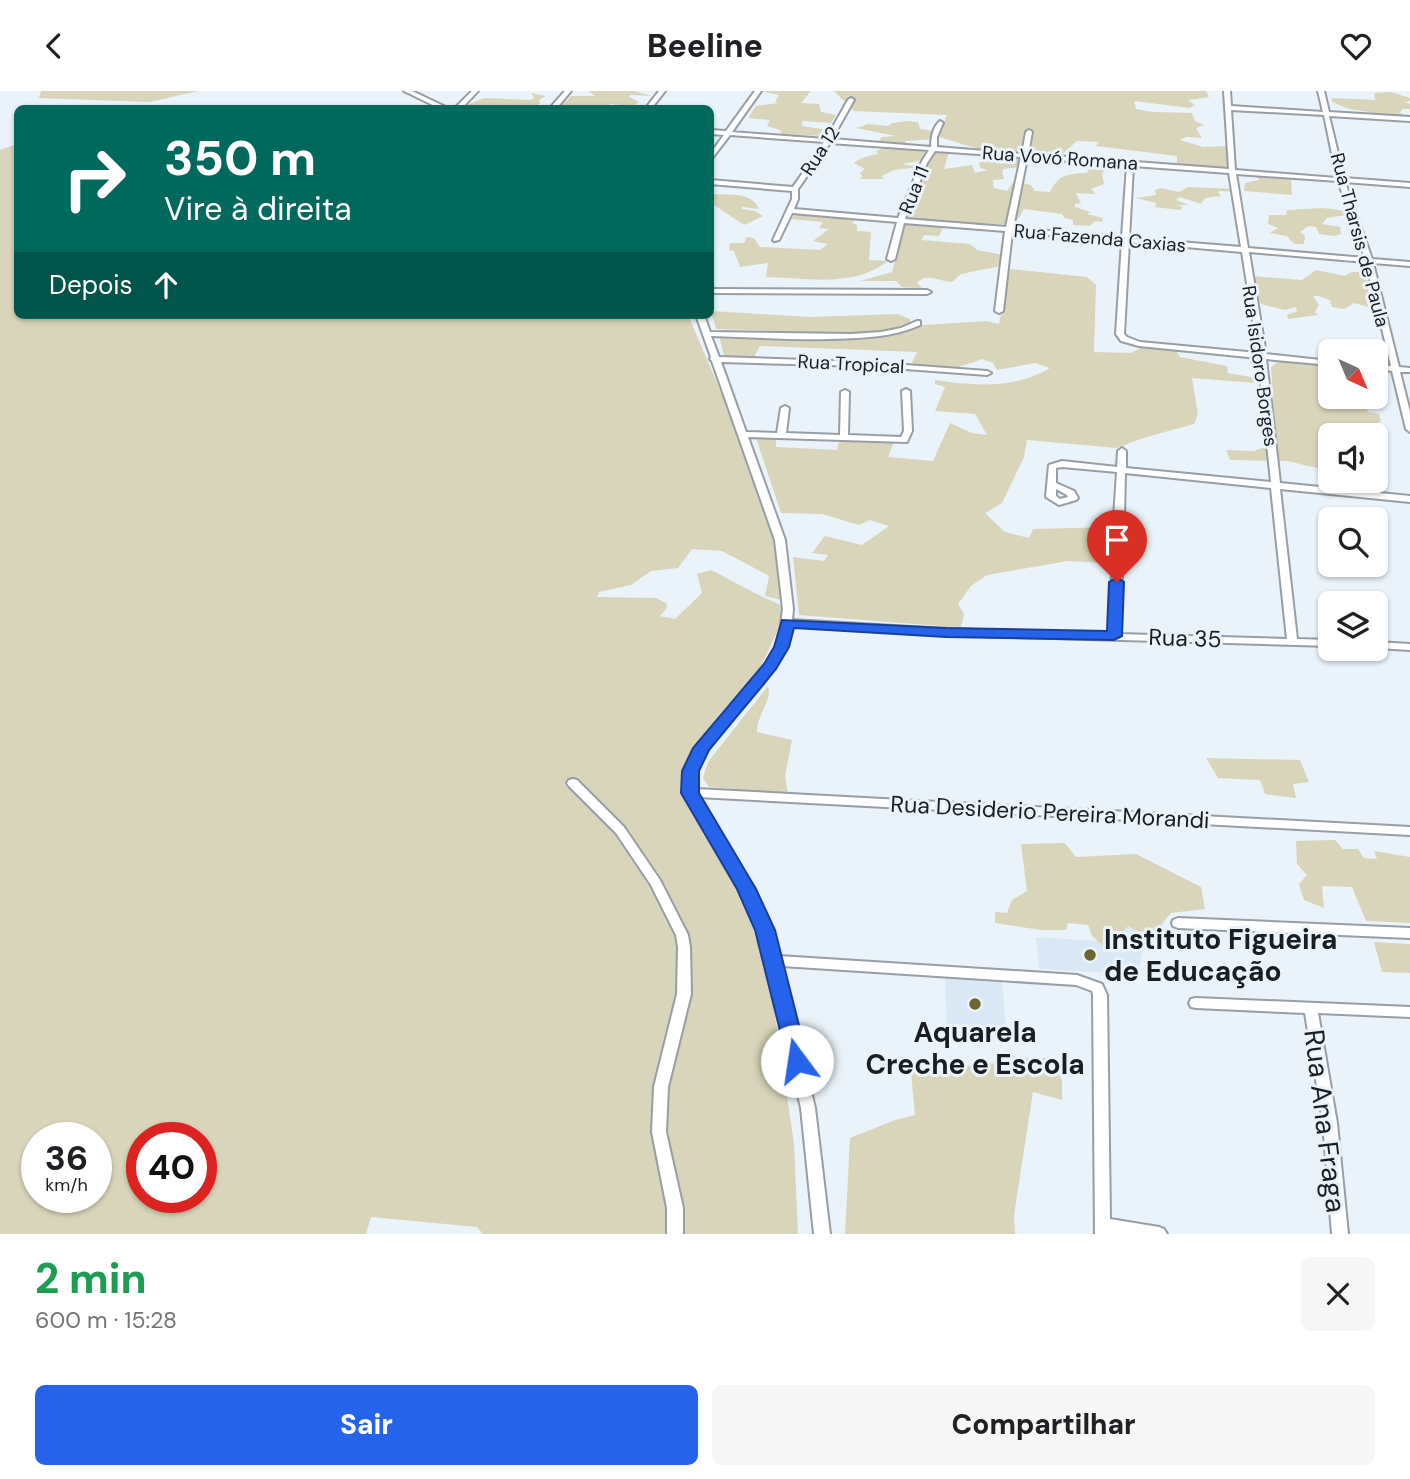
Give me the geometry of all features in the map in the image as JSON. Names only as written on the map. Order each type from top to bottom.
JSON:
[{"type":"street","points":[[407,91],[438,105]]},
{"type":"street","points":[[461,105],[475,91]]},
{"type":"street","points":[[556,105],[568,91]]},
{"type":"street","points":[[651,105],[662,91]]},
{"type":"street","points":[[714,153],[758,91]]},
{"type":"street","name":"Rua Isidoro Borges","points":[[1227,91],[1232,171],[1262,356],[1292,641]]},
{"type":"street","name":"Rua Tharsis de Paula","points":[[1321,91],[1341,180],[1369,260],[1410,429]]},
{"type":"street","name":"Rua 12","points":[[776,240],[790,211],[795,189],[829,140],[851,100]]},
{"type":"street","points":[[1229,108],[1410,119]]},
{"type":"street","name":"Rua 11","points":[[891,259],[901,220],[924,163],[934,148],[934,137],[940,123]]},
{"type":"street","name":"Rua Vovó Romana","points":[[714,132],[1410,185]]},
{"type":"street","points":[[999,311],[1009,230],[1029,132]]},
{"type":"street","points":[[1130,164],[1120,334],[1124,339],[1139,344],[1318,362]]},
{"type":"street","points":[[714,182],[795,189]]},
{"type":"street","name":"Rua Fazenda Caxias","points":[[790,211],[1410,264]]},
{"type":"street","points":[[714,291],[927,292]]},
{"type":"street","points":[[702,319],[780,540],[788,623],[781,647],[771,666],[698,754],[689,777],[690,793],[747,889],[765,930],[808,1108],[822,1234]]},
{"type":"street","points":[[708,334],[875,335],[903,331],[917,323]]},
{"type":"street","name":"Rua Tropical","points":[[714,359],[864,364],[987,373]]},
{"type":"street","points":[[1388,368],[1410,370]]},
{"type":"street","points":[[743,434],[901,440],[906,438],[908,431],[906,391]]},
{"type":"street","points":[[844,438],[845,393]]},
{"type":"street","points":[[781,435],[785,408]]},
{"type":"street","points":[[1119,518],[1122,451]]},
{"type":"street","points":[[1051,484],[1052,467],[1057,464],[1410,499]]},
{"type":"street","points":[[1114,636],[1118,555]]},
{"type":"street","name":"Rua 35","points":[[788,623],[1039,635],[1318,642]]},
{"type":"street","points":[[1388,646],[1410,647]]},
{"type":"street","points":[[573,783],[620,830],[656,883],[682,935],[684,994],[661,1087],[659,1132],[675,1208],[675,1234]]},
{"type":"street","name":"Rua Desiderio Pereira Morandi","points":[[690,793],[1410,831]]},
{"type":"street","points":[[1178,923],[1410,933]]},
{"type":"street","points":[[774,961],[1077,980],[1097,988],[1100,995],[1103,1229],[1158,1234]]},
{"type":"street","points":[[1196,1003],[1410,1013]]},
{"type":"street","name":"Rua Ana Fraga","points":[[1311,1009],[1330,1123],[1340,1234]]},
{"type":"shaded area","points":[[41,91],[198,91],[150,102],[39,98]]},
{"type":"shaded area","points":[[589,91],[634,91],[652,96],[630,95],[629,97],[639,102],[634,105],[562,105],[571,96],[595,96]]},
{"type":"shaded area","points":[[761,91],[811,91],[801,103],[819,104],[821,112],[836,115],[831,123],[802,121],[802,126],[829,130],[824,136],[782,134],[780,130],[767,126],[770,120],[748,118],[756,106],[778,103],[775,102],[779,95]]},
{"type":"shaded area","points":[[834,91],[1206,91],[1209,97],[1188,100],[1195,105],[1190,108],[1134,101],[1136,109],[1192,113],[1195,121],[1204,125],[1196,128],[1202,138],[1186,137],[1180,140],[1203,147],[1227,146],[1229,170],[1177,166],[1177,156],[1096,146],[1099,142],[1077,141],[1061,155],[989,152],[939,137],[947,115],[854,111]]},
{"type":"shaded area","points":[[1391,92],[1410,98],[1410,101],[1405,102],[1410,104],[1410,109],[1402,109],[1400,113],[1410,118],[1371,115],[1369,112],[1349,109],[1332,102],[1332,98],[1375,100],[1374,93]]},
{"type":"shaded area","points":[[531,93],[546,96],[539,100],[538,105],[467,105],[484,98],[534,98]]},
{"type":"shaded area","points":[[908,121],[918,122],[920,129],[935,131],[936,139],[906,141],[906,146],[930,149],[923,160],[902,164],[920,167],[894,170],[882,176],[884,179],[859,179],[862,176],[860,173],[865,169],[854,163],[878,154],[876,151],[889,146],[879,141],[882,137],[896,136],[856,128],[868,124],[888,126]]},
{"type":"shaded area","points":[[14,145],[14,319],[690,319],[739,434],[775,543],[781,600],[765,596],[769,576],[722,551],[692,549],[678,568],[651,571],[631,585],[599,592],[597,597],[656,598],[666,603],[667,608],[660,616],[675,619],[702,593],[697,574],[711,570],[781,605],[782,622],[759,670],[719,715],[695,748],[682,772],[686,803],[714,842],[743,895],[771,988],[794,1144],[798,1234],[483,1234],[477,1227],[371,1217],[366,1234],[0,1234],[0,150]]},
{"type":"shaded area","points":[[937,150],[949,152],[944,169],[972,165],[975,173],[988,170],[980,168],[979,163],[1000,156],[1020,157],[1019,167],[1003,169],[1004,179],[993,180],[994,188],[1007,191],[1014,181],[1031,185],[1035,191],[1050,192],[1065,176],[1087,173],[1090,168],[1105,169],[1102,174],[1104,184],[1091,189],[1096,194],[1076,193],[1081,203],[1075,204],[1075,207],[1091,212],[1087,214],[1103,218],[1102,222],[1095,221],[1090,226],[1073,225],[1073,220],[1062,214],[1024,209],[1019,218],[1008,219],[1006,224],[970,225],[910,219],[908,211],[913,200],[907,192],[924,176],[925,167]]},
{"type":"shaded area","points":[[1257,175],[1291,177],[1292,195],[1244,191],[1245,183],[1259,180]]},
{"type":"shaded area","points":[[1188,187],[1236,189],[1237,192],[1220,191],[1218,192],[1221,196],[1205,198],[1201,204],[1180,197],[1176,200],[1189,205],[1177,205],[1183,207],[1180,210],[1155,207],[1156,203],[1136,198],[1156,195],[1155,190],[1161,188],[1179,192]]},
{"type":"shaded area","points":[[714,194],[740,195],[756,204],[759,209],[742,209],[755,211],[763,216],[744,225],[714,205]]},
{"type":"shaded area","points":[[1323,208],[1348,211],[1346,215],[1327,218],[1322,224],[1340,227],[1341,234],[1319,234],[1316,227],[1308,226],[1300,232],[1305,236],[1304,244],[1294,244],[1287,236],[1270,233],[1278,228],[1268,224],[1269,215],[1286,215],[1287,210]]},
{"type":"shaded area","points":[[797,213],[857,218],[852,223],[857,225],[857,231],[871,232],[869,260],[888,261],[860,275],[830,279],[766,277],[768,263],[740,267],[734,251],[729,250],[730,243],[744,243],[747,237],[754,238],[760,247],[820,250],[828,244],[813,241],[829,229],[819,228],[823,222],[791,219]]},
{"type":"shaded area","points":[[906,221],[944,225],[939,236],[924,235],[922,240],[970,244],[977,250],[1004,255],[1001,266],[961,274],[952,282],[925,278],[917,283],[922,288],[902,287],[896,281],[860,281],[892,272]]},
{"type":"shaded area","points":[[1010,269],[1087,277],[1096,285],[1094,352],[1131,353],[1144,346],[1175,349],[1180,357],[1227,366],[1228,373],[1256,378],[1255,383],[1192,378],[1198,414],[1194,424],[1117,448],[1027,440],[1024,457],[1002,503],[985,513],[1005,532],[1029,538],[1033,529],[1115,527],[1134,549],[1126,564],[1068,561],[987,575],[971,586],[958,604],[964,614],[960,631],[940,626],[799,615],[793,557],[824,561],[828,555],[812,553],[825,536],[862,545],[889,526],[870,520],[859,525],[822,514],[781,513],[755,435],[776,437],[776,447],[837,450],[839,441],[894,442],[888,457],[933,461],[950,423],[972,433],[987,435],[975,414],[935,411],[945,387],[935,384],[935,380],[965,384],[1009,383],[1050,368],[1035,363],[997,370],[993,363],[982,359],[956,368],[911,365],[917,352],[760,346],[754,357],[724,356],[719,335],[808,337],[814,332],[716,329],[714,311],[810,317],[898,314],[910,319],[910,326],[986,321],[999,324]]},
{"type":"shaded area","points":[[1316,270],[1345,276],[1356,272],[1368,276],[1371,283],[1367,287],[1371,301],[1378,307],[1354,303],[1344,309],[1332,307],[1330,300],[1313,296],[1319,305],[1315,312],[1318,315],[1288,319],[1287,315],[1297,311],[1296,307],[1285,310],[1261,304],[1253,289],[1251,276],[1302,280]]},
{"type":"shaded area","points":[[1280,360],[1318,364],[1318,409],[1366,409],[1379,414],[1381,421],[1318,423],[1318,468],[1287,461],[1230,460],[1226,450],[1254,451],[1275,444],[1271,367]]},
{"type":"shaded area","points":[[768,686],[768,696],[757,732],[792,740],[785,776],[788,794],[740,792],[735,789],[709,787],[703,778],[708,762]]},
{"type":"shaded area","points":[[1206,758],[1300,760],[1309,782],[1293,784],[1296,798],[1265,794],[1260,780],[1218,778]]},
{"type":"shaded area","points":[[1335,840],[1343,849],[1358,849],[1364,858],[1377,859],[1374,851],[1410,857],[1410,923],[1366,921],[1352,887],[1322,886],[1324,908],[1304,900],[1299,884],[1307,875],[1297,864],[1296,841]]},
{"type":"shaded area","points":[[1065,843],[1076,857],[1136,854],[1201,887],[1205,909],[1171,913],[1149,938],[1128,926],[1108,950],[1092,936],[1088,925],[1068,923],[1066,930],[1041,930],[995,923],[995,912],[1007,913],[1012,900],[1027,891],[1021,844]]},
{"type":"shaded area","name":"Instituto Figueira de Educação","points":[[1116,911],[1166,921],[1145,942],[1139,969],[1115,973],[1039,969],[1036,937],[1098,941]]},
{"type":"shaded area","points":[[1374,942],[1410,944],[1410,973],[1382,972]]},
{"type":"shaded area","name":"Aquarela Creche e Escola","points":[[945,977],[1002,981],[1006,1031],[947,1027]]},
{"type":"shaded area","points":[[1007,1050],[1017,1058],[1053,1058],[1062,1080],[1062,1100],[1033,1092],[1014,1215],[1015,1234],[845,1234],[850,1138],[915,1115],[911,1072],[997,1063],[995,1055]]},
{"type":"place","name":"Instituto Figueira de Educação","points":[[1090,955]]},
{"type":"place","name":"Aquarela Creche e Escola","points":[[975,1004]]},
{"type":"route","points":[[797,1061],[765,930],[747,889],[699,813],[690,793],[690,771],[701,748],[771,666],[781,647],[788,623],[946,632],[1114,636],[1117,582]]}]
